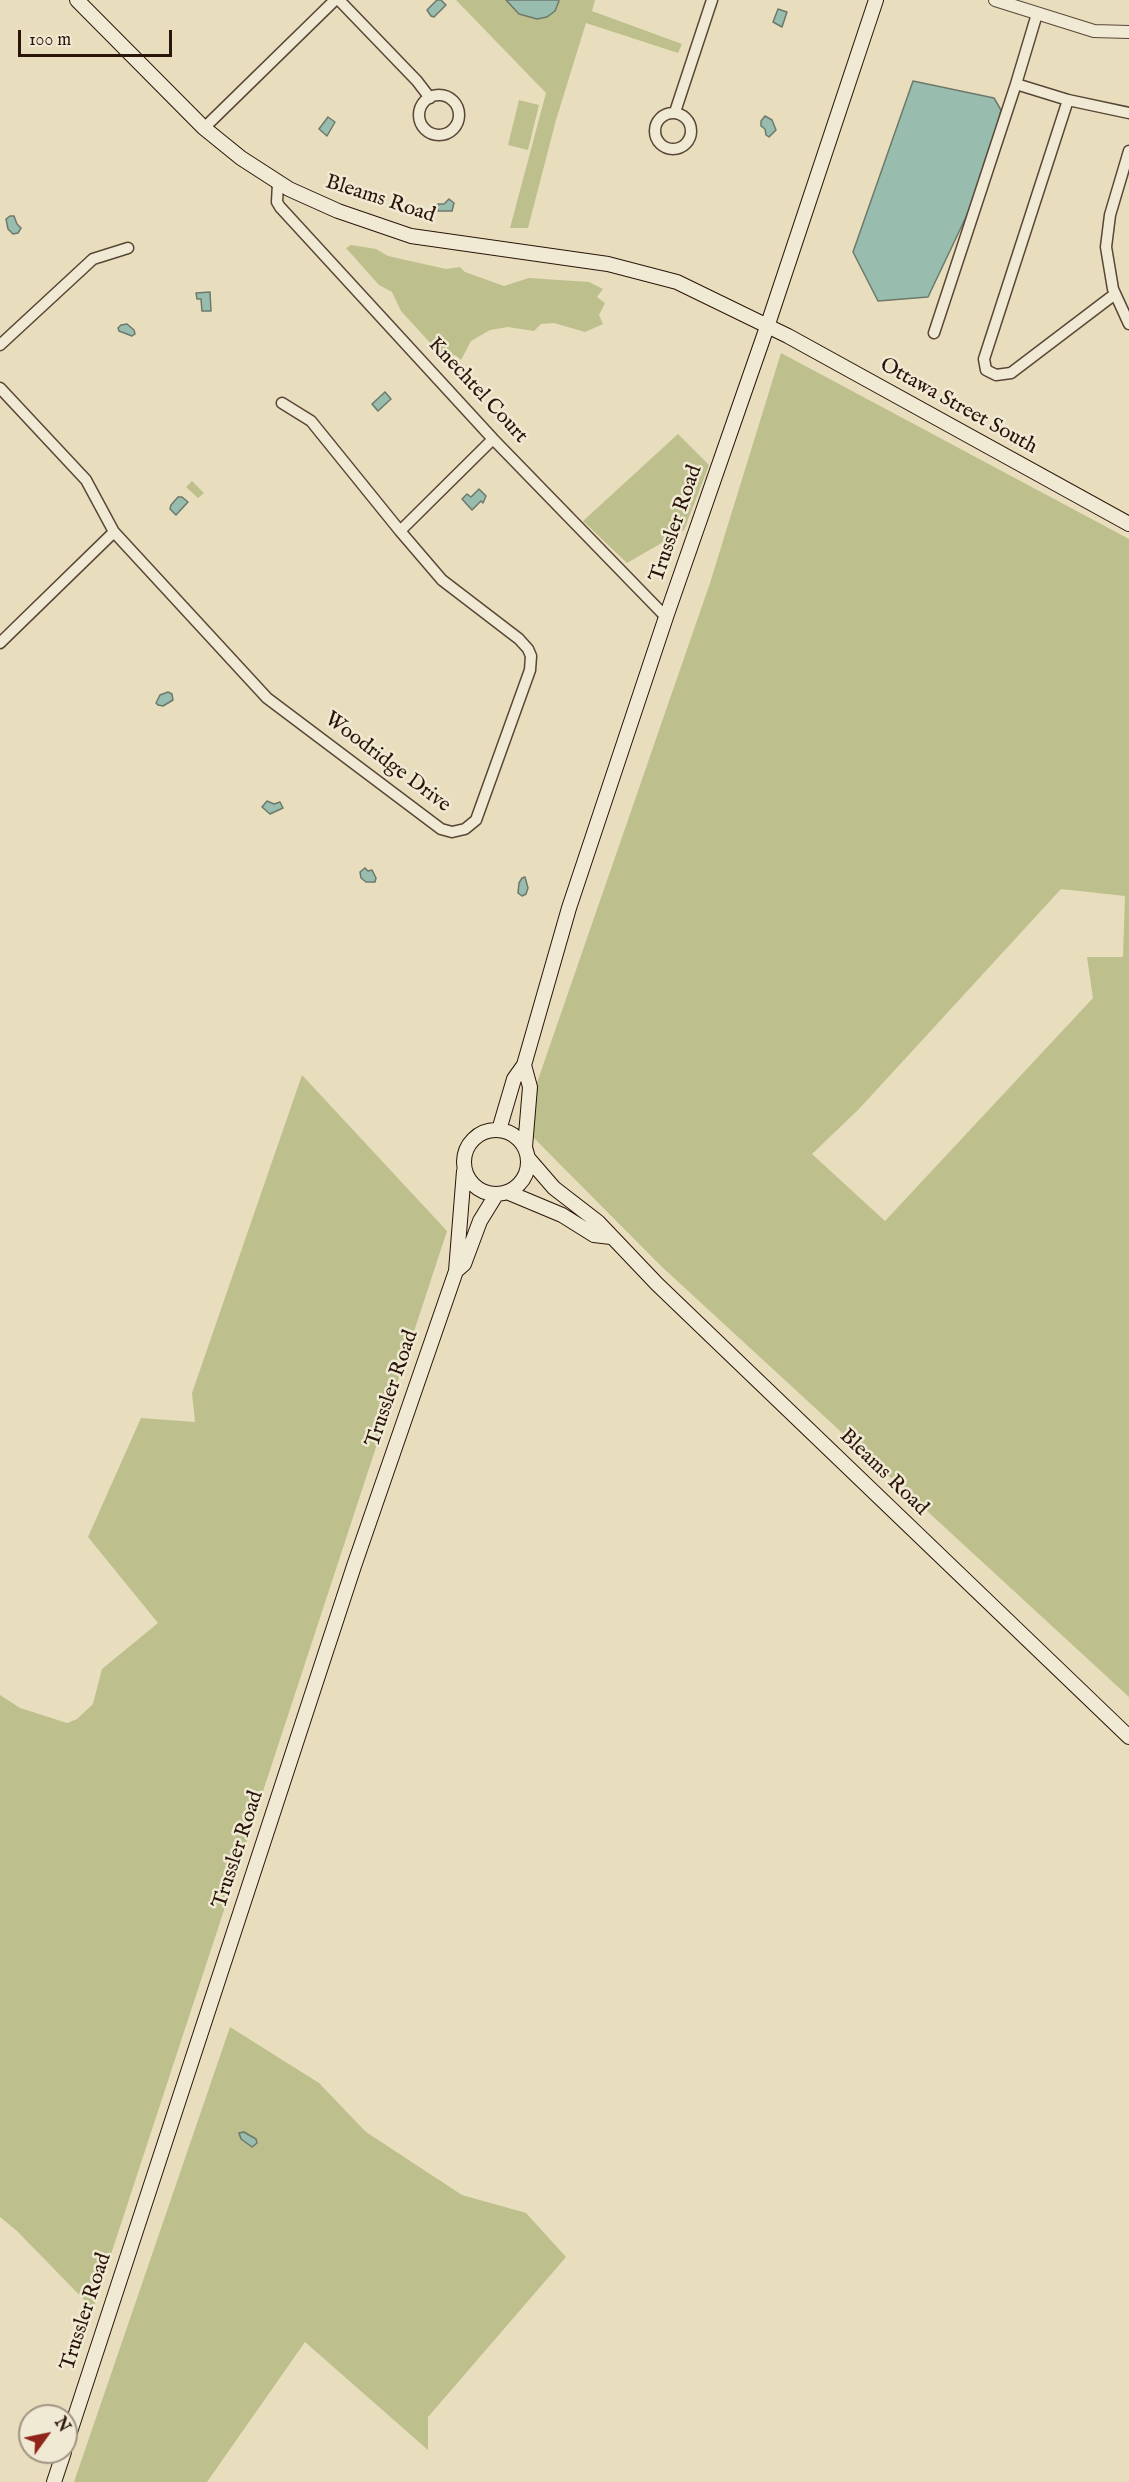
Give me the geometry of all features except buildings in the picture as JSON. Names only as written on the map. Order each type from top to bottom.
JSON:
[{"type":"main road","name":"Bleams Road","points":[[77,0],[204,128],[241,158],[278,183],[338,212],[411,236],[590,261],[657,276],[705,294],[768,327]]},
{"type":"main road","name":"Trussler Road","points":[[499,1130],[514,1079],[524,1065],[569,908],[666,617],[768,327],[876,0]]},
{"type":"main road","name":"Ottawa Street South","points":[[768,327],[1129,524]]},
{"type":"main road","name":"Trussler Road","points":[[524,1065],[530,1087],[526,1152]]},
{"type":"main road","points":[[488,1130],[509,1132],[526,1152],[524,1179],[517,1187],[502,1193],[477,1188],[469,1181],[464,1171],[465,1150],[478,1134],[488,1130]]},
{"type":"main road","name":"Bleams Road","points":[[526,1152],[554,1188],[598,1222],[610,1237],[905,1524],[1129,1737]]},
{"type":"main road","name":"Trussler Road","points":[[78,2407],[354,1566],[456,1271],[464,1171]]},
{"type":"main road","name":"Bleams Road","points":[[502,1193],[562,1215],[594,1235],[610,1237]]},
{"type":"main road","name":"Trussler Road","points":[[456,1271],[464,1264],[480,1221],[502,1193]]},
{"type":"main road","points":[[54,2482],[59,2464]]},
{"type":"street","points":[[204,128],[338,0],[426,90],[430,98]]},
{"type":"street","points":[[675,112],[712,0]]},
{"type":"street","points":[[995,0],[1094,31],[1129,32]]},
{"type":"street","points":[[934,333],[1037,14]]},
{"type":"street","points":[[1016,84],[1068,100],[1129,113]]},
{"type":"street","points":[[1068,100],[984,359],[986,370],[996,375],[1011,373],[1115,294]]},
{"type":"street","points":[[1129,152],[1110,215],[1107,236],[1107,264],[1115,294],[1129,324]]},
{"type":"street","name":"Knechtel Court","points":[[278,183],[277,202],[280,207],[493,439],[666,617]]},
{"type":"street","points":[[0,345],[93,259],[128,248]]},
{"type":"street","name":"Woodridge Drive","points":[[0,388],[86,480],[114,532],[267,698],[441,829],[456,832],[465,829],[476,820],[530,670],[531,656],[523,642],[442,580],[311,421],[282,403]]},
{"type":"street","points":[[400,531],[493,439]]},
{"type":"street","points":[[0,643],[114,532]]},
{"type":"green space","points":[[456,0],[595,0],[592,11],[682,44],[678,53],[586,23],[556,120],[528,228],[510,228],[546,93]]},
{"type":"green space","points":[[519,100],[539,105],[528,150],[508,145]]},
{"type":"green space","points":[[351,245],[376,249],[388,256],[446,269],[460,267],[465,272],[504,286],[529,278],[589,282],[603,289],[597,297],[605,303],[599,315],[603,324],[585,332],[554,323],[541,324],[534,331],[508,327],[490,330],[471,341],[461,360],[455,355],[444,358],[401,311],[392,292],[379,285],[346,248]]},
{"type":"green space","points":[[781,353],[1129,539],[1129,1697],[661,1266],[522,1126],[710,583]],"holes":[[[1061,889],[1125,896],[1123,957],[1087,957],[1093,998],[885,1221],[812,1154],[859,1109]]]},
{"type":"green space","points":[[678,434],[709,465],[684,530],[627,563],[583,521]]},
{"type":"green space","points":[[192,481],[204,493],[198,498],[186,487]]},
{"type":"green space","points":[[302,1075],[447,1231],[93,2309],[17,2231],[0,2217],[0,1695],[20,1708],[67,1723],[77,1719],[93,1704],[102,1669],[158,1623],[88,1537],[141,1418],[195,1422],[192,1393]]},
{"type":"green space","points":[[230,2027],[319,2083],[366,2132],[462,2195],[526,2213],[566,2257],[428,2417],[428,2450],[305,2342],[207,2482],[74,2482]]},
{"type":"shaded area","points":[[437,0],[441,0],[446,5],[434,17],[427,10]]},
{"type":"shaded area","points":[[506,0],[559,1],[555,11],[547,17],[537,19],[519,14]]},
{"type":"shaded area","points":[[778,9],[787,12],[782,27],[773,22]]},
{"type":"shaded area","points":[[913,81],[994,98],[1001,110],[986,175],[928,297],[878,301],[853,252]]},
{"type":"shaded area","points":[[765,116],[772,120],[776,130],[769,137],[761,126],[761,121]]},
{"type":"shaded area","points":[[328,117],[335,122],[327,136],[319,129]]},
{"type":"shaded area","points":[[449,199],[454,203],[452,211],[438,211],[438,204],[444,204]]},
{"type":"shaded area","points":[[14,216],[21,228],[18,233],[13,234],[8,229],[6,219]]},
{"type":"shaded area","points":[[210,292],[211,311],[202,311],[201,299],[197,299],[196,293]]},
{"type":"shaded area","points":[[127,324],[134,330],[135,334],[132,336],[119,331],[118,328],[121,325]]},
{"type":"shaded area","points":[[385,392],[391,399],[378,411],[372,404]]},
{"type":"shaded area","points":[[479,489],[486,496],[483,503],[481,501],[472,510],[462,499],[467,494],[471,497]]},
{"type":"shaded area","points":[[178,497],[188,502],[176,515],[170,509]]},
{"type":"shaded area","points":[[168,692],[172,694],[173,700],[163,706],[158,705],[156,703],[160,695]]},
{"type":"shaded area","points":[[267,801],[274,804],[280,802],[283,808],[270,814],[262,807]]},
{"type":"shaded area","points":[[365,868],[368,871],[372,870],[376,878],[375,882],[366,882],[361,878],[360,872]]},
{"type":"shaded area","points":[[525,877],[528,888],[526,894],[522,896],[518,893],[519,883]]},
{"type":"shaded area","points":[[244,2132],[256,2139],[257,2143],[252,2147],[241,2139],[239,2133]]}]
